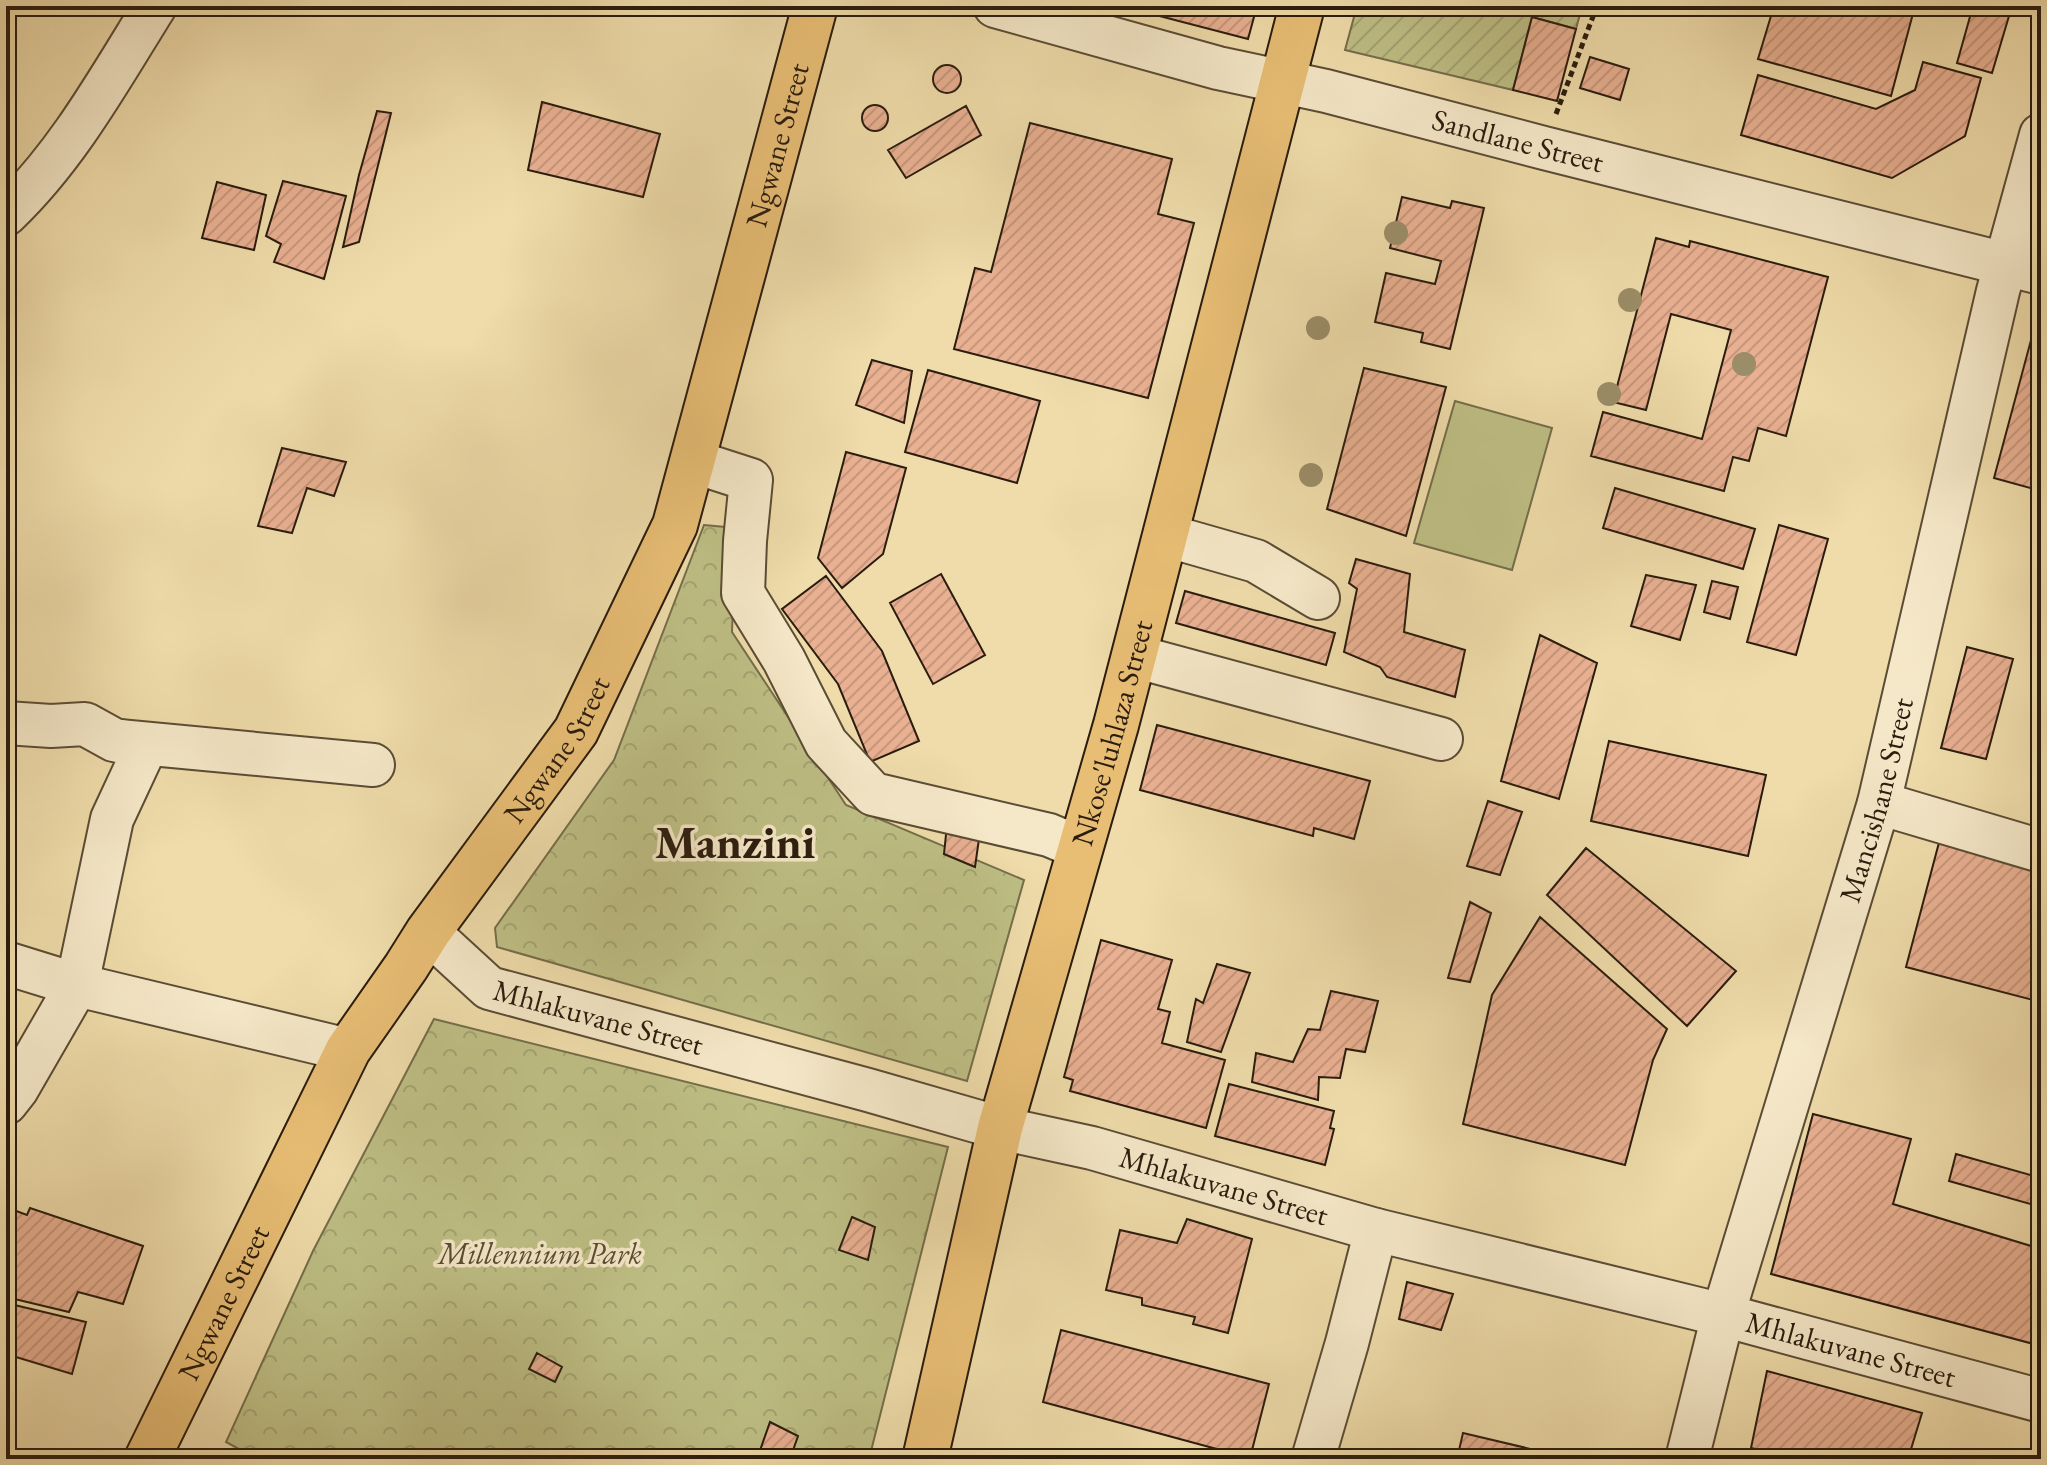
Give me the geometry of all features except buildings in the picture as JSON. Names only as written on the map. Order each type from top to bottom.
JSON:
[{"type":"main road","name":"Ngwane Street","points":[[153,1446],[348,1050],[428,932],[576,731],[675,525],[815,6]]},
{"type":"main road","name":"Nkose'luhlaza Street","points":[[925,1459],[1000,1128],[1134,656],[1302,6]]},
{"type":"street","points":[[6,214],[75,133],[155,6]]},
{"type":"street","name":"Sandlane Street","points":[[995,6],[1218,68],[1326,91],[2023,269]]},
{"type":"street","name":"Mancishane Street","points":[[1687,1459],[1723,1315],[1879,803],[2023,269],[2041,135]]},
{"type":"street","points":[[692,461],[751,480],[743,593],[784,660],[826,743],[873,794],[1049,835],[1080,848]]},
{"type":"street","points":[[1165,535],[1256,561],[1318,598]]},
{"type":"street","points":[[1134,656],[1441,739]]},
{"type":"street","points":[[6,723],[51,726],[85,724],[114,740],[146,746],[112,819],[77,985],[6,1103]]},
{"type":"street","points":[[114,740],[373,765]]},
{"type":"street","points":[[1879,803],[2041,851]]},
{"type":"street","name":"Mhlakuvane Street","points":[[428,932],[489,988],[1000,1128],[1092,1148],[1376,1230],[1723,1315],[2041,1401]]},
{"type":"street","points":[[6,963],[77,985],[348,1050]]},
{"type":"street","points":[[1313,1459],[1376,1230]]},
{"type":"path","points":[[1544,148],[1597,6]]},
{"type":"green space","points":[[1357,6],[1582,6],[1576,29],[1532,17],[1513,90],[1345,50]]},
{"type":"green space","points":[[1455,401],[1552,428],[1512,570],[1414,543]]},
{"type":"green space","points":[[704,525],[736,528],[732,632],[846,805],[1024,880],[967,1081],[497,947],[495,928],[614,760]]},
{"type":"green space","name":"Millennium Park","points":[[434,1019],[948,1147],[869,1459],[257,1459],[226,1442],[313,1251]]},
{"type":"district","name":"Manzini","points":[[735,842]]}]
